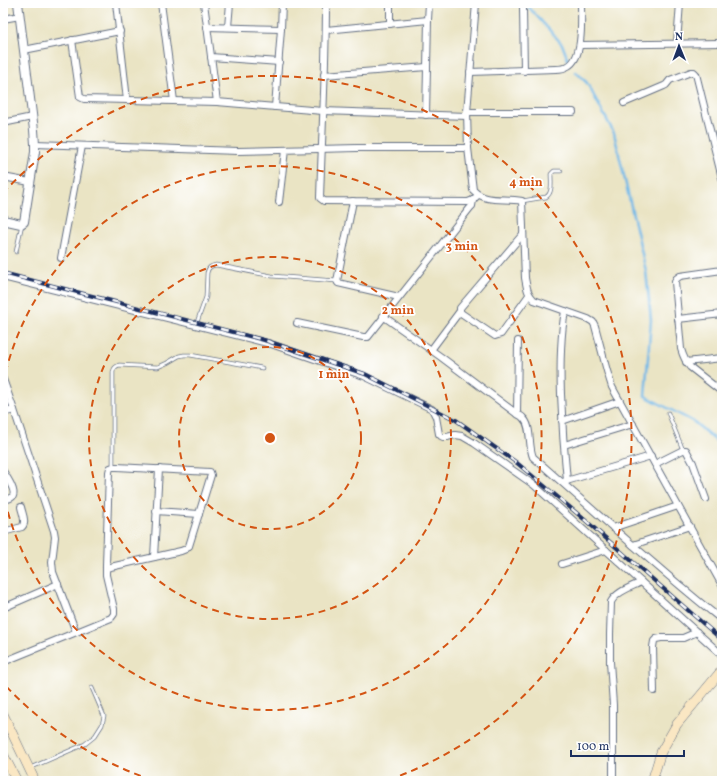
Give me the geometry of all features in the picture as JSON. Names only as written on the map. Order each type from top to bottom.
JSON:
[{"type":"main road","points":[[652,781],[661,752],[677,724],[722,670]]},
{"type":"main road","points":[[3,714],[35,781]]},
{"type":"main road","points":[[3,754],[17,781]]},
{"type":"street","points":[[3,220],[23,224],[24,222],[35,144],[18,3]]},
{"type":"street","points":[[116,3],[128,100]]},
{"type":"street","points":[[161,3],[174,102]]},
{"type":"street","points":[[204,3],[217,102]]},
{"type":"street","points":[[228,27],[230,3]]},
{"type":"street","points":[[275,107],[282,3]]},
{"type":"street","points":[[326,3],[320,198],[324,201],[468,202],[473,200],[478,195]]},
{"type":"street","points":[[390,3],[390,24]]},
{"type":"street","points":[[426,115],[429,3]]},
{"type":"street","points":[[476,3],[467,114],[468,148],[473,190],[478,195],[485,198],[522,201],[525,278],[529,295],[534,300],[593,322],[612,387],[722,585]]},
{"type":"street","points":[[470,72],[556,70],[569,66],[577,55],[580,45],[581,3]]},
{"type":"street","points":[[677,43],[680,3]]},
{"type":"street","points":[[523,8],[524,70]]},
{"type":"street","points":[[3,19],[20,16]]},
{"type":"street","points":[[326,30],[428,20]]},
{"type":"street","points":[[207,26],[281,29]]},
{"type":"street","points":[[24,50],[120,31]]},
{"type":"street","points":[[72,40],[81,98],[84,99],[217,102],[323,111],[426,115],[573,112]]},
{"type":"street","points":[[580,45],[722,43]]},
{"type":"street","points":[[211,57],[279,62]]},
{"type":"street","points":[[324,75],[427,67]]},
{"type":"street","points":[[624,102],[664,86],[670,80],[694,72],[696,74],[722,178]]},
{"type":"street","points":[[3,123],[32,117]]},
{"type":"street","points":[[35,144],[238,150],[468,148]]},
{"type":"street","points":[[61,258],[82,146]]},
{"type":"street","points":[[279,202],[285,150]]},
{"type":"street","points":[[3,178],[30,182]]},
{"type":"street","points":[[297,323],[366,337],[368,336],[472,206],[473,200]]},
{"type":"street","points":[[353,201],[337,281],[338,283],[399,297]]},
{"type":"street","points":[[431,350],[460,311],[460,308],[523,234]]},
{"type":"street","points":[[722,270],[680,276],[675,282],[681,349],[686,362],[690,367],[722,392]]},
{"type":"street","points":[[3,277],[271,344],[364,376],[432,409],[436,417],[439,434],[441,436],[447,437],[458,435],[474,442],[534,485],[722,655]]},
{"type":"street","points":[[460,311],[495,336],[498,336],[529,295]]},
{"type":"street","points":[[564,482],[564,445],[560,360],[562,327],[565,311]]},
{"type":"street","points":[[678,319],[722,314]]},
{"type":"street","points":[[384,316],[524,418],[527,422],[532,456],[564,482],[613,528],[722,620]]},
{"type":"street","points":[[517,414],[518,341]]},
{"type":"street","points":[[686,362],[722,358]]},
{"type":"street","points":[[3,379],[54,531],[52,562],[53,572],[76,632]]},
{"type":"street","points":[[562,421],[620,401]]},
{"type":"street","points":[[3,413],[14,410]]},
{"type":"street","points":[[564,445],[633,424]]},
{"type":"street","points":[[655,464],[686,450],[693,463],[706,499]]},
{"type":"street","points":[[564,482],[651,456]]},
{"type":"street","points":[[3,662],[111,618],[114,614],[106,576],[106,568],[109,472],[110,468],[210,472],[211,475],[199,514],[189,546],[186,549],[106,568]]},
{"type":"street","points":[[154,557],[159,469]]},
{"type":"street","points":[[3,471],[8,477],[12,487],[13,496],[12,498],[3,500]]},
{"type":"street","points":[[613,528],[678,506]]},
{"type":"street","points":[[3,532],[22,527],[24,525],[25,523],[20,507]]},
{"type":"street","points":[[156,511],[199,514]]},
{"type":"street","points":[[633,545],[690,526]]},
{"type":"street","points":[[562,564],[606,550]]},
{"type":"street","points":[[612,781],[613,705],[610,662],[611,602],[618,594],[641,582]]},
{"type":"street","points":[[3,608],[58,584]]},
{"type":"street","points":[[654,691],[654,641],[661,638],[684,638],[697,632]]},
{"type":"lane","points":[[522,201],[548,196],[550,192],[551,174],[561,171]]},
{"type":"lane","points":[[16,252],[23,224]]},
{"type":"lane","points":[[196,325],[206,297],[208,269],[216,265],[272,276],[337,281]]},
{"type":"lane","points":[[113,467],[113,372],[114,368],[118,365],[158,366],[184,354],[190,354],[262,368]]},
{"type":"lane","points":[[668,413],[684,450]]},
{"type":"lane","points":[[29,768],[85,744],[95,736],[102,725],[104,716],[92,688]]},
{"type":"waterway","points":[[525,3],[562,44],[568,60]]},
{"type":"waterway","points":[[576,72],[587,83],[614,133],[646,271],[651,320],[645,396],[694,422],[722,446]]},
{"type":"railway","points":[[3,273],[264,340],[365,374],[456,420],[517,463],[585,520],[722,640]]}]
